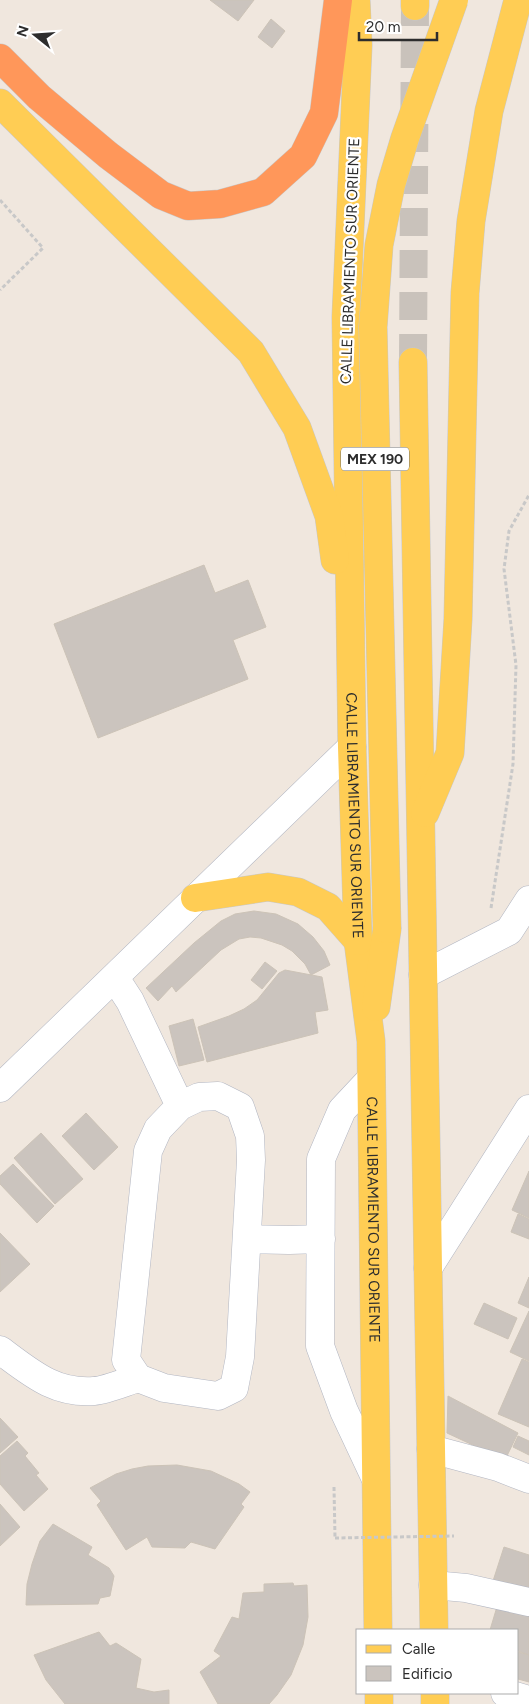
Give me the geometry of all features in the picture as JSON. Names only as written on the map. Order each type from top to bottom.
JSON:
[{"type":"highway","points":[[0,58],[39,97],[108,155],[161,195],[188,206],[220,204],[263,192],[302,156],[324,113],[338,0]]},
{"type":"main road","name":"CALLE LIBRAMIENTO SUR ORIENTE","points":[[356,0],[358,45],[346,318],[352,747],[358,941],[371,1041],[378,1629]]},
{"type":"main road","name":"MEX 190","points":[[371,1041],[387,929],[376,492],[374,318],[379,245],[390,185],[454,0]]},
{"type":"main road","points":[[421,823],[450,753],[458,619],[465,293],[471,221],[488,111],[518,0]]},
{"type":"main road","points":[[0,102],[251,352],[297,428],[329,516],[351,672]]},
{"type":"main road","points":[[413,362],[434,1629]]},
{"type":"main road","points":[[195,898],[268,887],[298,892],[328,907],[358,941]]},
{"type":"street","points":[[0,1088],[352,747]]},
{"type":"street","points":[[423,975],[486,944],[509,930],[529,900]]},
{"type":"street","points":[[115,978],[130,1001],[180,1106]]},
{"type":"street","points":[[371,1079],[342,1110],[322,1159],[320,1346],[344,1411],[375,1477]]},
{"type":"street","points":[[218,1096],[240,1107],[250,1136],[251,1160],[247,1239],[240,1357],[234,1388],[218,1396],[164,1388],[138,1378],[126,1360],[148,1151],[158,1129],[180,1106],[199,1097],[218,1096]]},
{"type":"street","points":[[428,1268],[529,1109]]},
{"type":"street","points":[[247,1239],[321,1239]]},
{"type":"street","points":[[0,1350],[38,1377],[61,1389],[94,1391],[138,1378]]},
{"type":"street","points":[[431,1448],[498,1467],[529,1479]]},
{"type":"street","points":[[433,1585],[466,1588],[529,1602]]},
{"type":"street","points":[[508,1694],[529,1700]]},
{"type":"path","points":[[0,200],[42,248],[0,290]]},
{"type":"path","points":[[486,944],[513,764],[516,665],[504,570],[509,531],[529,495]]},
{"type":"path","points":[[334,1487],[335,1538],[454,1536]]},
{"type":"building","points":[[210,0],[254,0],[238,21]]},
{"type":"building","points":[[271,19],[285,31],[272,48],[258,37]]},
{"type":"building","points":[[204,565],[215,593],[248,580],[266,627],[233,640],[248,679],[98,738],[54,624]]},
{"type":"building","points":[[254,911],[276,914],[298,924],[313,937],[324,951],[330,965],[311,975],[305,964],[292,951],[282,945],[261,938],[250,937],[239,939],[221,950],[176,992],[172,986],[158,1001],[146,988],[194,943],[221,921],[235,914]]},
{"type":"building","points":[[265,962],[277,971],[262,989],[251,980]]},
{"type":"building","points":[[285,970],[322,977],[328,1010],[315,1012],[318,1033],[207,1062],[198,1027],[244,1009],[257,1000],[279,973]]},
{"type":"building","points":[[193,1019],[204,1060],[179,1066],[169,1026]]},
{"type":"building","points":[[86,1113],[118,1147],[94,1170],[62,1136]]},
{"type":"building","points":[[41,1133],[83,1179],[55,1204],[14,1158]]},
{"type":"building","points":[[13,1164],[54,1206],[37,1223],[0,1184],[0,1176]]},
{"type":"building","points":[[529,1171],[529,1218],[512,1210]]},
{"type":"building","points":[[518,1214],[529,1219],[529,1239],[511,1232]]},
{"type":"building","points":[[0,1233],[30,1264],[0,1292]]},
{"type":"building","points":[[529,1277],[529,1308],[518,1303]]},
{"type":"building","points":[[484,1303],[517,1318],[508,1339],[474,1324]]},
{"type":"building","points":[[529,1311],[529,1361],[510,1352]]},
{"type":"building","points":[[522,1359],[529,1362],[529,1427],[498,1414]]},
{"type":"building","points":[[448,1396],[518,1433],[505,1460],[447,1433]]},
{"type":"building","points":[[0,1418],[18,1437],[0,1453]]},
{"type":"building","points":[[518,1436],[529,1441],[529,1455],[513,1447]]},
{"type":"building","points":[[17,1441],[28,1453],[25,1456],[39,1473],[36,1475],[48,1489],[24,1511],[0,1484],[0,1456]]},
{"type":"building","points":[[177,1465],[211,1471],[239,1484],[250,1492],[241,1504],[244,1507],[215,1549],[191,1542],[185,1548],[152,1547],[147,1537],[126,1550],[97,1505],[101,1501],[90,1488],[116,1474],[132,1469],[148,1466]]},
{"type":"building","points":[[0,1504],[20,1527],[0,1546]]},
{"type":"building","points":[[53,1524],[92,1547],[88,1555],[109,1568],[114,1576],[110,1596],[100,1598],[98,1604],[26,1605],[27,1584],[32,1564],[40,1541]]},
{"type":"building","points":[[504,1547],[529,1555],[529,1592],[493,1581]]},
{"type":"building","points":[[293,1583],[294,1586],[307,1585],[308,1617],[303,1645],[291,1675],[269,1704],[218,1704],[200,1672],[221,1656],[214,1651],[232,1617],[239,1619],[243,1593],[264,1592],[264,1584]]},
{"type":"building","points":[[499,1600],[529,1609],[529,1655],[519,1651],[519,1629],[490,1629]]},
{"type":"building","points":[[99,1632],[110,1646],[116,1643],[141,1659],[136,1688],[154,1692],[169,1690],[169,1704],[65,1704],[46,1680],[34,1655]]},
{"type":"building","points":[[519,1652],[529,1655],[529,1682],[519,1679]]},
{"type":"tunnel","points":[[413,362],[415,6]]}]
